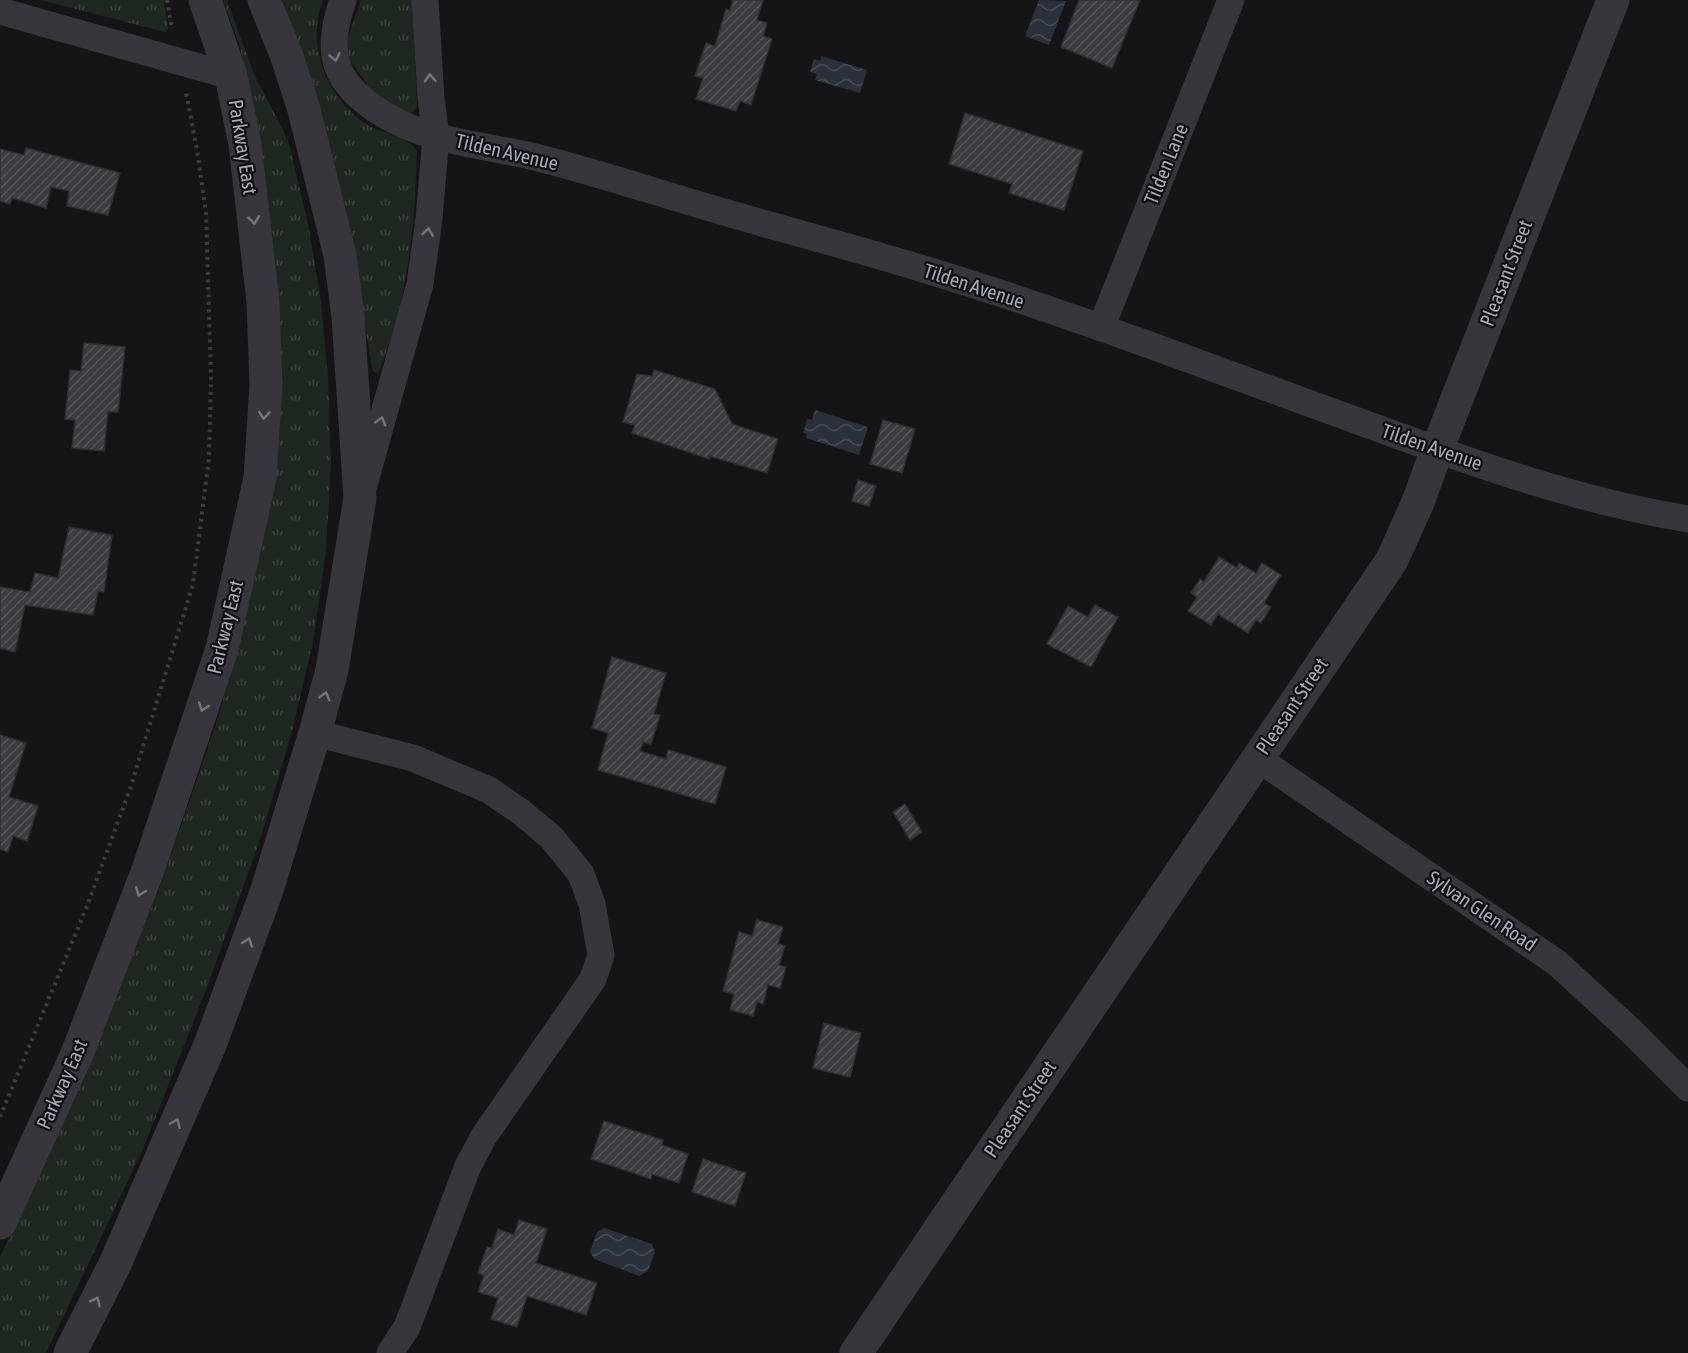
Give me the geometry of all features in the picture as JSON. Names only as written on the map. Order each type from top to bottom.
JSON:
[{"type":"street","name":"Parkway East","points":[[0,1224],[76,1054],[148,870],[222,649],[260,478],[266,385],[263,302],[245,144],[231,76],[205,0]]},
{"type":"street","points":[[264,0],[286,54],[303,106],[340,255],[348,317],[360,498]]},
{"type":"street","name":"Tilden Avenue","points":[[343,0],[334,28],[333,43],[335,61],[343,77],[352,90],[385,116],[408,127],[436,136],[535,157],[920,268],[1101,328],[1437,450],[1557,490],[1688,519]]},
{"type":"street","points":[[70,1353],[115,1264],[210,1045],[267,890],[332,670],[360,498],[420,284],[429,219],[436,136],[431,98],[425,0]]},
{"type":"street","name":"Tilden Lane","points":[[1101,328],[1231,0]]},
{"type":"street","name":"Pleasant Street","points":[[856,1353],[1392,560],[1418,502],[1613,0]]},
{"type":"street","points":[[0,10],[231,76]]},
{"type":"street","points":[[315,733],[413,758],[489,790],[521,812],[551,837],[581,874],[592,904],[599,936],[601,955],[593,979],[484,1136],[468,1166],[407,1327],[390,1353]]},
{"type":"street","name":"Sylvan Glen Road","points":[[1257,758],[1557,963],[1631,1031],[1688,1088]]},
{"type":"path","points":[[167,0],[172,29]]},
{"type":"path","points":[[0,1117],[87,906],[130,789],[193,584],[209,458],[211,346],[206,213],[186,91]]},
{"type":"green space","points":[[41,0],[164,0],[168,29],[165,32]]},
{"type":"green space","points":[[223,0],[227,0],[254,74],[288,140],[308,223],[321,302],[328,378],[331,464],[326,550],[314,637],[293,728],[261,837],[206,990],[143,1149],[46,1353],[0,1353],[0,1257],[84,1079],[161,884],[219,715],[242,630],[258,132],[240,47]]},
{"type":"green space","points":[[282,0],[323,0],[318,18],[317,35],[319,53],[331,87],[354,114],[368,125],[408,142],[417,151],[415,200],[407,273],[396,321],[377,374],[373,371],[355,269],[301,51]]},
{"type":"green space","points":[[361,0],[412,0],[417,107],[412,113],[407,113],[375,95],[349,59],[347,41]]},
{"type":"water","points":[[1039,0],[1066,1],[1049,45],[1025,36]]},
{"type":"water","points":[[821,56],[867,70],[860,93],[815,80],[817,74],[810,72],[814,59],[820,61]]},
{"type":"water","points":[[815,410],[868,427],[859,455],[806,438],[807,434],[803,433],[807,419],[812,420]]},
{"type":"water","points":[[604,1228],[652,1244],[655,1252],[648,1271],[639,1276],[594,1259],[590,1252],[597,1232]]},
{"type":"building","points":[[733,0],[763,0],[757,20],[767,23],[763,36],[772,39],[751,105],[740,101],[736,111],[696,99],[703,78],[695,76],[706,43],[715,46],[726,9],[730,11]]},
{"type":"building","points":[[1079,0],[1140,0],[1112,68],[1061,47]]},
{"type":"building","points":[[965,113],[1083,151],[1064,210],[1009,193],[1012,184],[949,164]]},
{"type":"building","points":[[26,148],[120,173],[108,215],[67,206],[69,191],[51,187],[46,208],[12,198],[10,204],[0,201],[0,149],[24,155]]},
{"type":"building","points":[[84,343],[125,347],[118,412],[108,412],[104,451],[72,448],[75,420],[65,419],[70,370],[81,371]]},
{"type":"building","points":[[654,370],[715,389],[732,424],[778,439],[767,473],[709,456],[709,459],[632,433],[635,425],[623,422],[637,374],[652,376]]},
{"type":"building","points":[[883,420],[915,429],[902,473],[870,464]]},
{"type":"building","points":[[858,480],[876,486],[869,506],[852,501]]},
{"type":"building","points":[[69,527],[112,535],[104,592],[98,591],[93,615],[25,605],[15,652],[0,648],[0,587],[30,592],[35,573],[58,578]]},
{"type":"building","points":[[1219,557],[1237,568],[1239,563],[1256,573],[1262,563],[1281,575],[1264,603],[1271,607],[1261,623],[1256,620],[1248,633],[1218,614],[1211,625],[1188,611],[1197,597],[1191,593],[1200,579],[1204,582]]},
{"type":"building","points":[[1095,605],[1118,617],[1091,667],[1047,644],[1068,606],[1088,617]]},
{"type":"building","points":[[612,657],[666,673],[654,714],[660,715],[651,744],[643,742],[640,751],[666,759],[668,750],[726,767],[715,804],[598,770],[608,733],[592,728]]},
{"type":"building","points":[[0,735],[26,743],[9,797],[38,806],[27,841],[13,836],[8,852],[0,849]]},
{"type":"building","points":[[905,804],[922,832],[910,840],[893,812]]},
{"type":"building","points":[[757,920],[783,927],[778,944],[785,946],[779,965],[786,967],[780,988],[768,985],[763,1004],[757,1002],[753,1016],[730,1010],[734,994],[723,991],[739,932],[752,936]]},
{"type":"building","points":[[824,1023],[861,1033],[850,1077],[813,1068]]},
{"type":"building","points":[[604,1121],[663,1140],[662,1145],[688,1154],[679,1183],[652,1174],[651,1179],[591,1159]]},
{"type":"building","points":[[703,1159],[746,1173],[735,1206],[692,1192]]},
{"type":"building","points":[[519,1220],[547,1229],[536,1263],[597,1283],[586,1315],[527,1296],[517,1327],[491,1319],[498,1298],[478,1292],[484,1275],[478,1273],[487,1247],[492,1248],[498,1229],[514,1235]]}]
